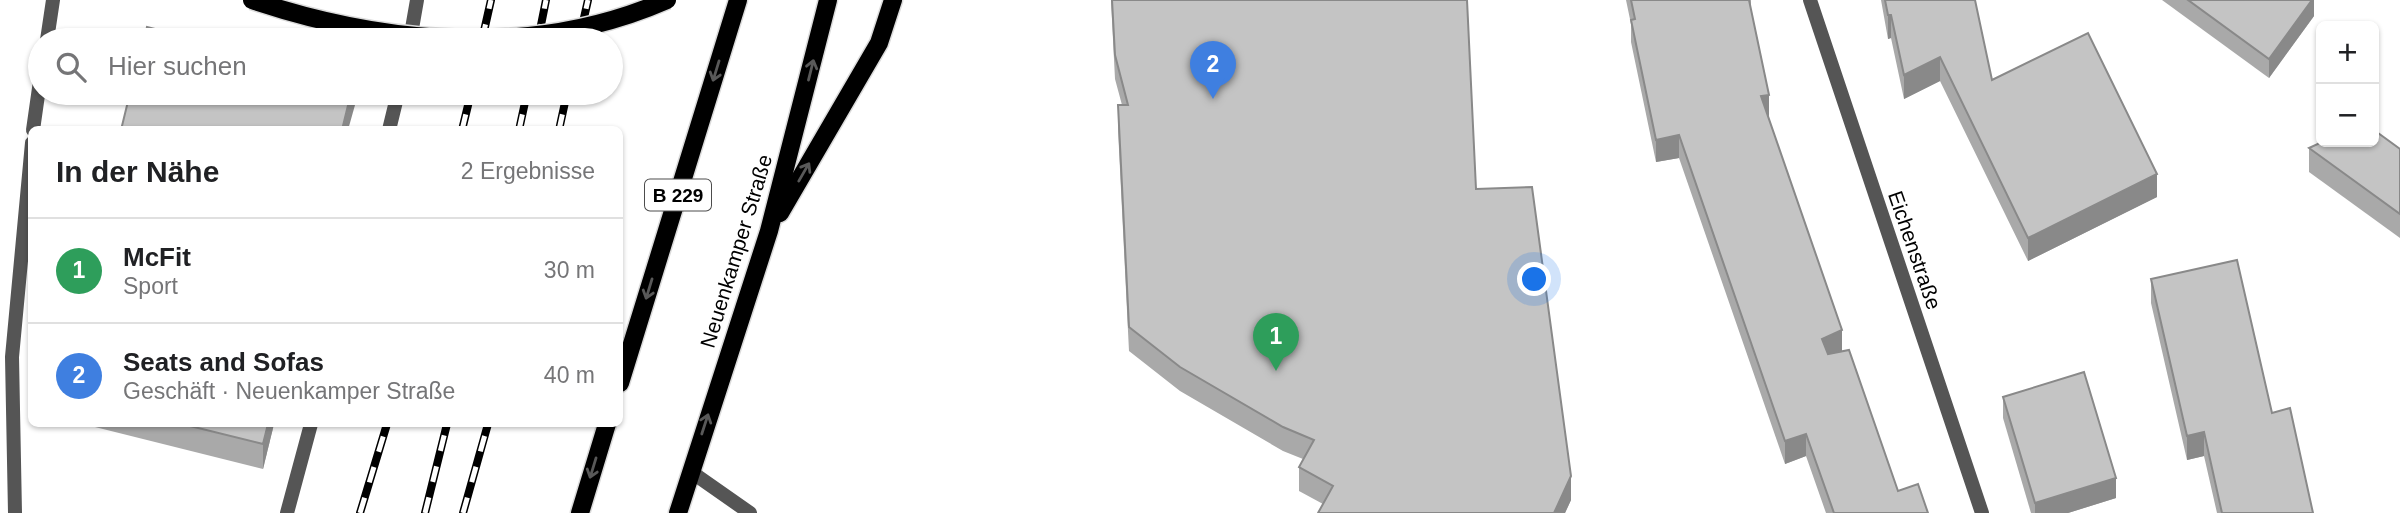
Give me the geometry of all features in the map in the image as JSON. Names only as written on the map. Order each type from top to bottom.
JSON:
[{"type":"main road","points":[[252,0],[358,28]]},
{"type":"main road","points":[[577,28],[624,17],[667,0]]},
{"type":"main road","name":"Neuenkamper Straße","points":[[678,513],[769,231],[828,0]]},
{"type":"main road","points":[[769,231],[879,43],[893,0]]},
{"type":"main road","name":"B 229","points":[[623,373],[736,2]]},
{"type":"main road","points":[[580,513],[606,427]]},
{"type":"street","points":[[49,28],[53,0]]},
{"type":"street","points":[[412,28],[417,0]]},
{"type":"street","name":"Eichenstraße","points":[[1810,0],[1982,513]]},
{"type":"street","points":[[34,126],[37,105]]},
{"type":"street","points":[[390,126],[395,105]]},
{"type":"street","points":[[15,513],[12,357],[28,186]]},
{"type":"street","points":[[287,513],[310,427]]},
{"type":"street","points":[[690,471],[750,513]]},
{"type":"building","points":[[1112,0],[1467,0],[1476,189],[1532,187],[1571,476],[1554,513],[1318,513],[1333,486],[1299,467],[1314,440],[1283,427],[1180,367],[1129,327],[1118,105],[1128,105],[1115,55]]},
{"type":"building","points":[[1631,0],[1749,0],[1769,95],[1761,96],[1842,330],[1822,339],[1828,354],[1849,350],[1898,491],[1918,484],[1928,513],[1834,513],[1806,434],[1785,441],[1679,135],[1656,140],[1631,20],[1635,19]]},
{"type":"building","points":[[1885,0],[1975,0],[1992,80],[2088,33],[2157,174],[2028,238],[1940,57],[1904,75],[1891,15],[1888,15]]},
{"type":"building","points":[[2188,0],[2312,0],[2269,59]]},
{"type":"building","points":[[127,105],[348,105],[343,126],[122,126]]},
{"type":"building","points":[[2379,134],[2400,149],[2400,214],[2309,148],[2316,145],[2316,147],[2379,147]]},
{"type":"building","points":[[2237,260],[2272,413],[2290,408],[2313,513],[2222,513],[2204,432],[2187,436],[2151,279]]},
{"type":"building","points":[[2084,372],[2116,478],[2035,503],[2003,397]]},
{"type":"building","points":[[194,427],[267,427],[263,444]]},
{"type":"railway","points":[[485,28],[491,0]]},
{"type":"railway","points":[[540,28],[546,0]]},
{"type":"railway","points":[[582,28],[588,0]]},
{"type":"railway","points":[[463,126],[468,105]]},
{"type":"railway","points":[[520,126],[524,105]]},
{"type":"railway","points":[[560,126],[564,105]]},
{"type":"railway","points":[[360,513],[386,427]]},
{"type":"railway","points":[[425,513],[446,427]]},
{"type":"railway","points":[[463,513],[487,427]]},
{"type":"place","name":"Seats and Sofas","points":[[1213,99]]},
{"type":"place","name":"McFit","points":[[1276,371]]}]
